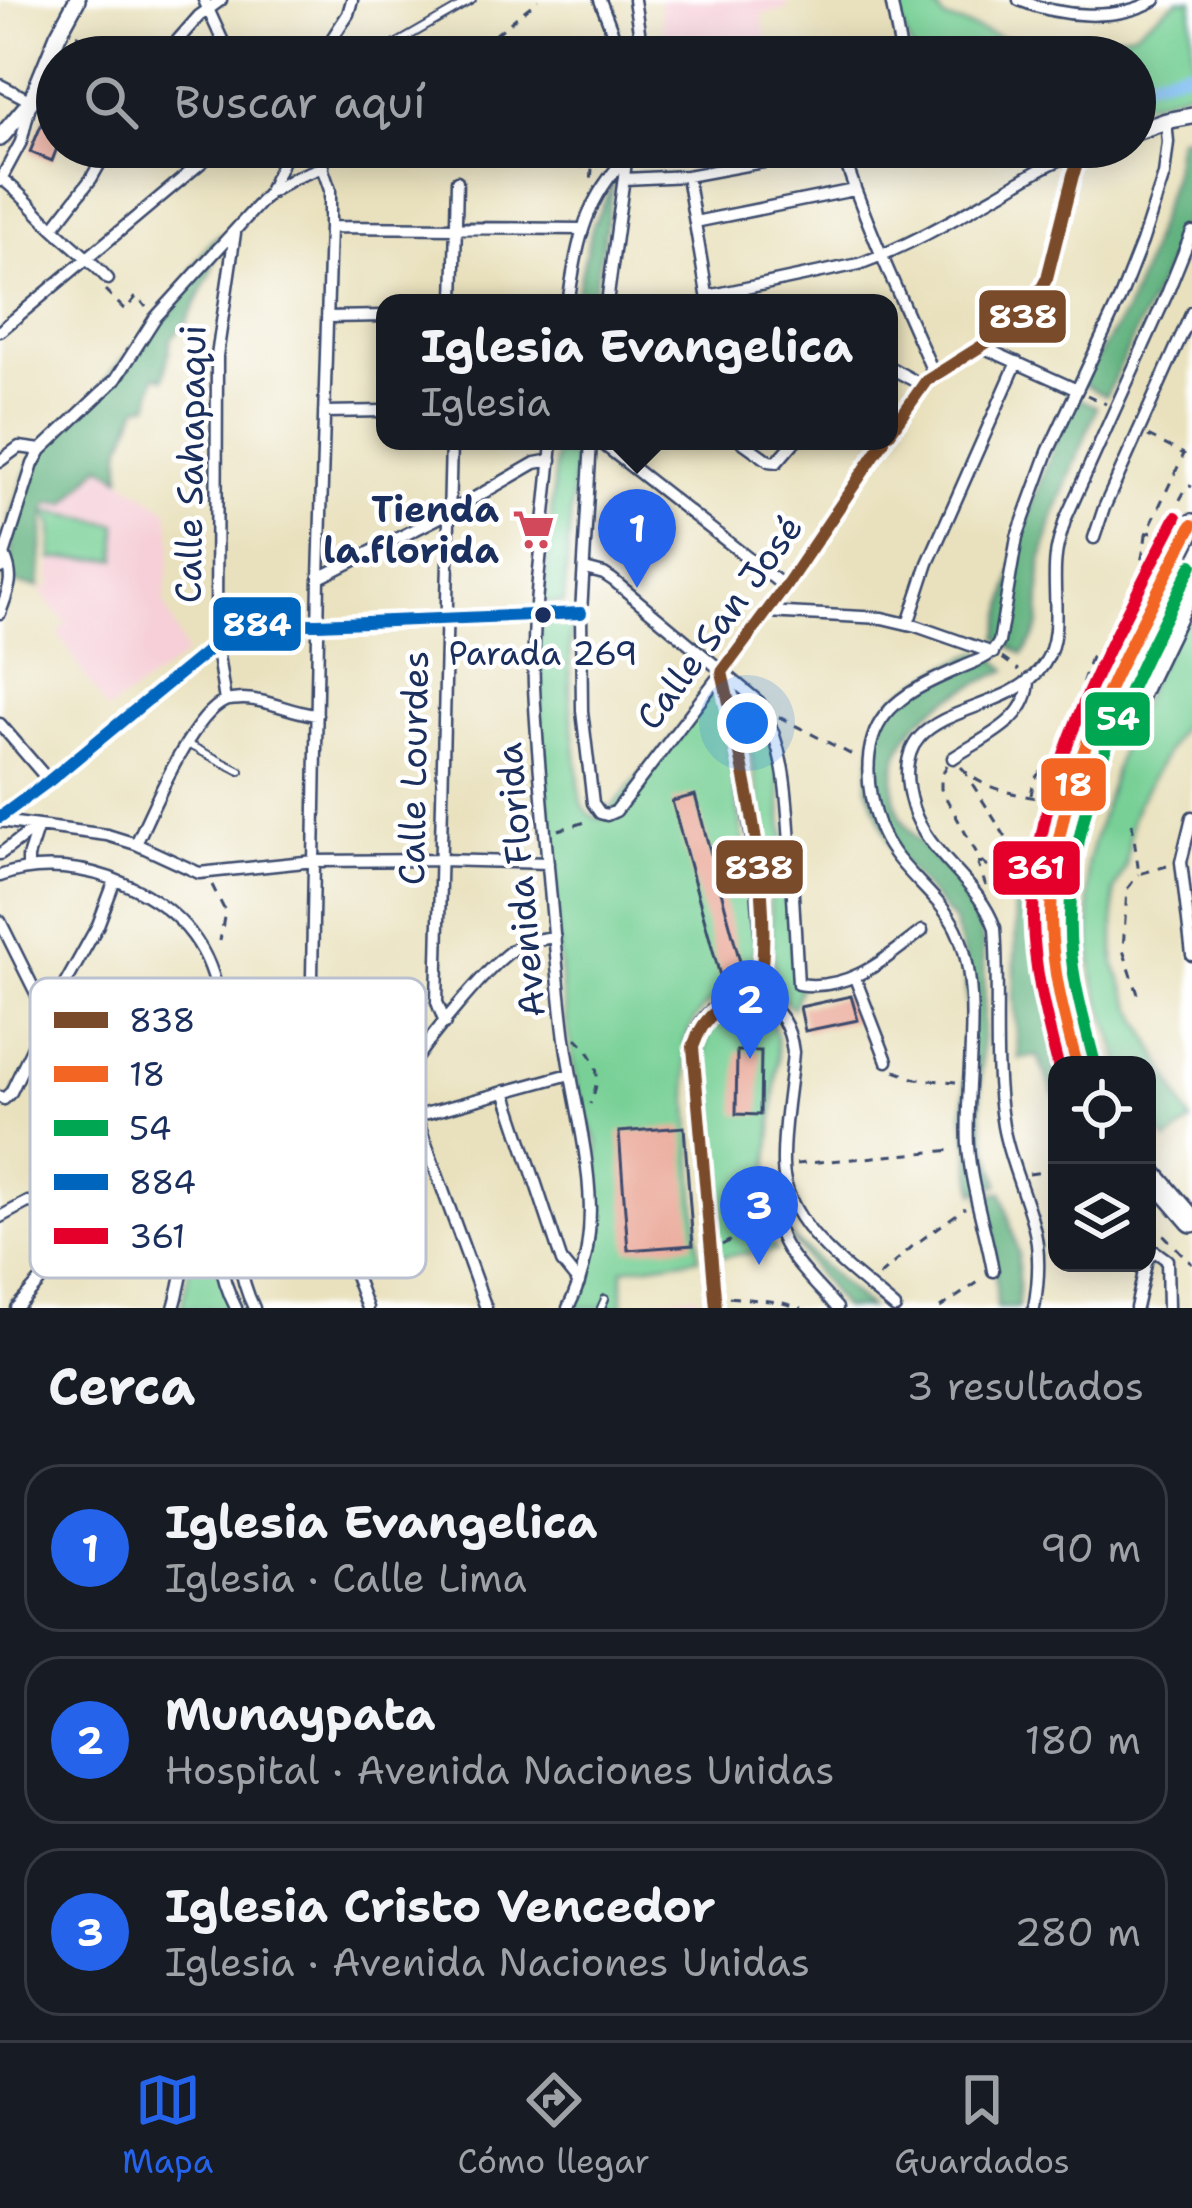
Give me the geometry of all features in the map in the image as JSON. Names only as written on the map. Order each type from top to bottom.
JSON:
[{"type":"highway","points":[[1074,1056],[1053,960],[1051,917],[1062,823],[1091,732],[1192,525]]},
{"type":"highway","points":[[1088,1056],[1066,958],[1066,874],[1074,823],[1102,736],[1136,697],[1192,580]]},
{"type":"highway","points":[[1156,1179],[1192,1221]]},
{"type":"highway","points":[[1156,1200],[1192,1238]]},
{"type":"street","points":[[58,36],[77,0]]},
{"type":"street","points":[[180,36],[206,4],[221,0]]},
{"type":"street","points":[[333,36],[352,0]]},
{"type":"street","points":[[600,0],[614,36]]},
{"type":"street","points":[[634,0],[639,36]]},
{"type":"street","points":[[891,0],[898,36]]},
{"type":"street","points":[[1090,0],[1092,15]]},
{"type":"street","points":[[1024,1],[1092,15],[1155,0]]},
{"type":"street","points":[[206,4],[220,36]]},
{"type":"street","points":[[0,85],[31,101]]},
{"type":"street","points":[[36,89],[21,142],[1,180],[15,188],[108,279]]},
{"type":"street","points":[[0,138],[31,101]]},
{"type":"street","points":[[1156,125],[1192,116]]},
{"type":"street","points":[[993,1271],[968,1148],[966,958],[946,914],[892,852],[881,830],[869,761],[873,737],[899,699],[993,653],[1003,626],[1017,536],[1075,389],[1120,298],[1165,176],[1166,121]]},
{"type":"street","points":[[53,228],[97,168]]},
{"type":"street","points":[[0,331],[195,168]]},
{"type":"street","points":[[0,613],[12,572],[3,563],[40,450],[116,379],[155,318],[268,194],[280,168]]},
{"type":"street","points":[[268,194],[318,168]]},
{"type":"street","points":[[311,978],[330,227],[330,190],[324,168]]},
{"type":"street","points":[[570,294],[581,229],[614,168]]},
{"type":"street","points":[[608,294],[627,168]]},
{"type":"street","points":[[626,179],[730,168]]},
{"type":"street","points":[[848,168],[896,294]]},
{"type":"street","points":[[730,294],[881,256],[1043,168]]},
{"type":"street","name":"Calle San José","points":[[898,420],[928,379],[1010,328],[1030,310],[1047,278],[1075,168]]},
{"type":"street","points":[[687,176],[707,294]]},
{"type":"street","points":[[454,294],[457,181]]},
{"type":"street","points":[[695,222],[854,190]]},
{"type":"street","points":[[330,227],[581,229]]},
{"type":"street","name":"Calle Sahapaqui","points":[[225,701],[216,643],[217,356],[236,230]]},
{"type":"street","points":[[1034,1308],[1037,1243],[1002,1122],[995,928],[976,894],[920,824],[909,791],[910,758],[915,742],[933,724],[1013,690],[1042,666],[1053,640],[1056,554],[1065,520],[1192,232]]},
{"type":"street","points":[[898,300],[928,379]]},
{"type":"street","points":[[1094,538],[1192,312]]},
{"type":"street","points":[[328,317],[376,316]]},
{"type":"street","points":[[980,346],[1075,389]]},
{"type":"street","points":[[908,624],[928,563],[1017,362]]},
{"type":"street","points":[[898,370],[928,379]]},
{"type":"street","points":[[325,412],[376,411]]},
{"type":"street","points":[[0,460],[19,447],[40,450]]},
{"type":"street","name":"Calle Lourdes","points":[[445,1023],[437,1002],[451,450]]},
{"type":"street","name":"Avenida Florida","points":[[552,450],[534,614],[534,682],[564,1032],[588,1164],[590,1220],[579,1283],[568,1308]]},
{"type":"street","points":[[0,819],[235,629],[251,624],[581,613],[594,450]]},
{"type":"street","points":[[607,450],[785,586]]},
{"type":"street","points":[[754,450],[777,461],[787,450]]},
{"type":"street","name":"Calle San José","points":[[581,613],[582,711],[593,802],[607,815],[616,811],[722,672],[877,450]]},
{"type":"street","points":[[320,578],[535,463],[551,460]]},
{"type":"street","points":[[585,569],[613,580],[759,702],[771,723],[782,752],[787,791],[798,984],[817,986],[854,978],[922,931]]},
{"type":"street","points":[[766,612],[882,618],[993,653]]},
{"type":"street","points":[[722,672],[757,851],[763,958],[757,999]]},
{"type":"street","points":[[953,758],[1014,718],[1025,704],[1030,679]]},
{"type":"street","points":[[136,844],[172,767],[209,712],[225,701],[256,700],[317,715]]},
{"type":"street","points":[[0,724],[50,781]]},
{"type":"street","points":[[1192,817],[1181,862],[1192,955]]},
{"type":"street","points":[[0,819],[136,844],[199,873],[314,861],[548,863]]},
{"type":"street","points":[[0,854],[38,826]]},
{"type":"street","points":[[28,869],[38,826]]},
{"type":"street","points":[[0,876],[28,869],[70,869],[116,880],[160,903],[190,929],[212,978]]},
{"type":"street","points":[[69,978],[116,880]]},
{"type":"street","points":[[0,921],[30,980]]},
{"type":"street","points":[[426,1046],[512,950],[531,940],[555,937]]},
{"type":"street","points":[[854,978],[887,1060]]},
{"type":"street","points":[[715,1303],[694,1047],[708,1016],[739,998],[757,999],[775,1009],[791,1033],[782,1166],[788,1198],[809,1230],[895,1308]]},
{"type":"street","points":[[0,1097],[11,1092],[30,1052]]},
{"type":"street","points":[[426,1113],[570,1074]]},
{"type":"street","points":[[505,1090],[562,1262],[579,1283]]},
{"type":"street","points":[[426,1141],[486,1308]]},
{"type":"street","points":[[788,1198],[778,1207],[776,1228],[786,1249],[837,1308]]},
{"type":"street","points":[[0,1216],[30,1202]]},
{"type":"street","points":[[1156,1252],[1167,1260],[1168,1308]]},
{"type":"street","points":[[1136,1308],[1144,1272]]},
{"type":"street","points":[[16,1308],[43,1278]]},
{"type":"street","points":[[175,1308],[180,1278]]},
{"type":"street","points":[[223,1278],[236,1308]]},
{"type":"street","points":[[244,1278],[254,1308]]},
{"type":"street","points":[[357,1278],[368,1308]]},
{"type":"lane","points":[[409,36],[472,0]]},
{"type":"lane","points":[[187,744],[240,771]]},
{"type":"path","points":[[494,36],[538,0]]},
{"type":"path","points":[[590,210],[592,168]]},
{"type":"path","points":[[108,279],[102,287],[125,310],[137,296],[155,318]]},
{"type":"path","points":[[1075,389],[1114,409]]},
{"type":"path","points":[[1138,598],[1136,576],[1146,535],[1184,454],[1147,435]]},
{"type":"path","points":[[1146,535],[1165,527],[1190,486]]},
{"type":"path","points":[[1031,797],[1034,780],[1061,746],[1091,658],[1117,642]]},
{"type":"path","points":[[993,653],[1030,679]]},
{"type":"path","points":[[779,717],[869,761]]},
{"type":"path","points":[[953,758],[966,774],[1010,844],[1015,865],[1011,873],[991,870],[981,861],[941,789],[944,769],[953,758]]},
{"type":"path","points":[[966,774],[991,787],[1046,800]]},
{"type":"path","points":[[550,832],[593,818]]},
{"type":"path","points":[[1132,823],[1139,874]]},
{"type":"path","points":[[976,894],[986,887],[978,865],[981,861]]},
{"type":"path","points":[[1138,994],[1123,950],[1127,889],[1139,874],[1181,862]]},
{"type":"path","points":[[207,873],[225,911],[220,941]]},
{"type":"path","points":[[564,1032],[590,1052],[598,1078],[581,1118]]},
{"type":"path","points":[[887,1060],[895,1072],[916,1079],[968,1083]]},
{"type":"path","points":[[782,1166],[968,1148]]},
{"type":"path","points":[[1015,1176],[1048,1171]]},
{"type":"path","points":[[869,1286],[977,1199]]},
{"type":"path","points":[[711,1251],[775,1216]]},
{"type":"path","points":[[1156,1232],[1192,1264]]},
{"type":"path","points":[[940,1308],[993,1271]]},
{"type":"path","points":[[715,1303],[743,1297],[802,1308]]},
{"type":"shaded area","points":[[659,0],[786,0],[788,9],[761,15],[766,36],[663,36]]},
{"type":"shaded area","points":[[101,465],[168,510],[172,545],[164,602],[186,655],[107,711],[58,633],[67,623],[39,587],[50,588],[48,503],[67,502]]},
{"type":"shaded area","points":[[697,1294],[698,1308],[623,1308],[653,1300]]},
{"type":"green space","points":[[895,0],[929,0],[945,19],[998,36],[906,36]]},
{"type":"green space","points":[[1178,0],[1192,0],[1192,89],[1156,100],[1156,36],[1112,36],[1134,32]]},
{"type":"green space","points":[[1192,133],[1192,202],[1172,256],[1106,396],[1081,383],[1126,311],[1172,178],[1178,138]]},
{"type":"green space","points":[[614,181],[594,294],[576,294],[592,227]]},
{"type":"green space","points":[[219,235],[211,273],[185,325],[171,338],[164,378],[155,375],[150,404],[138,406],[121,450],[121,477],[101,465],[67,503],[48,503],[39,587],[4,582],[14,538],[10,519],[31,461],[175,303],[209,243]]},
{"type":"green space","points":[[1072,395],[1097,407],[1052,521],[1041,566],[1039,625],[1023,654],[998,638],[1021,534]]},
{"type":"green space","points":[[556,451],[575,457],[564,603],[544,603]]},
{"type":"green space","points":[[45,511],[117,524],[117,559],[52,559],[52,524]]},
{"type":"green space","points":[[1192,599],[1192,706],[1138,803],[1126,866],[1114,890],[1114,963],[1191,1122],[1167,1141],[1156,1125],[1156,1056],[1119,1056],[1092,975],[1087,864],[1123,743]]},
{"type":"green space","points":[[566,622],[571,628],[570,698],[581,801],[598,818],[602,819],[723,680],[722,709],[753,898],[755,944],[747,987],[707,1004],[685,1041],[699,1258],[623,1269],[623,1308],[575,1308],[595,1249],[598,1143],[579,1100],[562,993],[540,718],[539,624]]},
{"type":"green space","points":[[978,652],[992,656],[1007,670],[951,698],[919,722],[898,755],[894,783],[904,822],[962,887],[981,930],[985,973],[981,1104],[999,1184],[975,1193],[964,1114],[964,957],[954,922],[893,851],[867,786],[876,722],[898,695]]},
{"type":"green space","points":[[738,690],[761,707],[778,765],[795,977],[800,989],[793,1008],[776,993],[763,819]]},
{"type":"green space","points":[[1035,839],[1048,842],[1039,920],[1045,993],[1062,1056],[1048,1056],[1048,1080],[1037,1055],[1019,1059],[1014,999],[1016,923],[1010,884],[1033,891]]},
{"type":"green space","points":[[741,1008],[758,1010],[770,1019],[776,1034],[768,1172],[771,1191],[760,1212],[764,1233],[776,1250],[717,1257],[705,1051],[715,1023]]},
{"type":"green space","points":[[1002,1192],[1018,1253],[1018,1308],[997,1308],[993,1226],[981,1197]]},
{"type":"green space","points":[[787,1233],[863,1303],[869,1308],[843,1308]]},
{"type":"green space","points":[[187,1278],[229,1278],[238,1308],[181,1308]]},
{"type":"building","points":[[695,795],[742,969],[720,976],[672,801]]},
{"type":"building","points":[[851,996],[858,1020],[805,1031],[800,1007]]},
{"type":"building","points":[[737,1051],[761,1051],[760,1115],[736,1114]]},
{"type":"building","points":[[684,1127],[693,1245],[628,1250],[619,1132]]},
{"type":"waterway","points":[[1156,78],[1192,69]]},
{"type":"transit line","name":"838","points":[[898,421],[926,381],[1030,310],[1047,278],[1076,168]]},
{"type":"transit line","name":"838","points":[[716,1308],[693,1047],[716,1011],[757,999],[763,922],[755,836],[722,672],[878,450]]},
{"type":"transit line","name":"361","points":[[1056,1056],[1041,994],[1033,921],[1046,814],[1080,711],[1176,517]]},
{"type":"transit line","name":"18","points":[[1075,1056],[1060,994],[1051,920],[1064,816],[1098,715],[1192,525]]},
{"type":"transit line","name":"54","points":[[1093,1056],[1070,935],[1082,824],[1111,735],[1192,565]]},
{"type":"transit line","name":"884","points":[[0,817],[234,629],[251,624],[581,613]]},
{"type":"place","name":"Tienda la.florida","points":[[533,530]]},
{"type":"place","name":"Iglesia Evangelica","points":[[637,588]]},
{"type":"place","name":"Parada 269","points":[[543,615]]},
{"type":"place","name":"Munaypata","points":[[750,1059]]},
{"type":"place","name":"Iglesia Cristo Vencedor","points":[[759,1265]]}]
